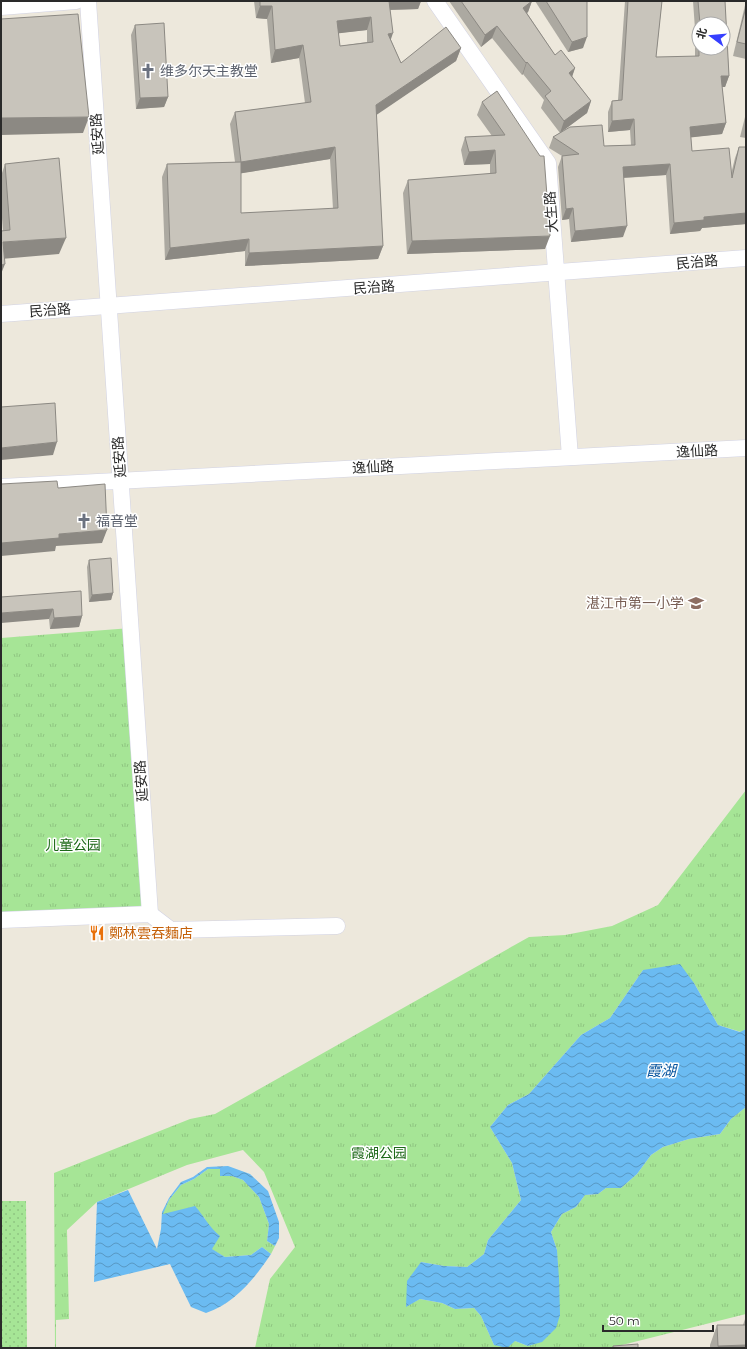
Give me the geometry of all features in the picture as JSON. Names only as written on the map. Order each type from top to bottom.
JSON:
[{"type":"street","points":[[1,7],[76,1]]},
{"type":"street","name":"延安路","points":[[88,1],[150,914]]},
{"type":"street","name":"大生路","points":[[435,1],[548,163],[555,274],[570,457]]},
{"type":"street","name":"民治路","points":[[1,314],[555,274],[746,258]]},
{"type":"street","name":"逸仙路","points":[[1,487],[746,448]]},
{"type":"street","points":[[1,920],[150,914],[171,930],[337,926]]},
{"type":"green space","name":"儿童公园","points":[[131,628],[150,914],[1,920],[1,638]]},
{"type":"green space","name":"霞湖公园","points":[[746,790],[746,1029],[741,1032],[718,1025],[694,983],[643,970],[610,1018],[581,1035],[529,1094],[508,1105],[490,1127],[512,1163],[521,1200],[488,1240],[484,1254],[467,1267],[444,1266],[421,1262],[406,1306],[420,1299],[442,1303],[455,1309],[474,1308],[481,1316],[494,1345],[515,1341],[528,1346],[558,1296],[557,1250],[551,1232],[562,1214],[576,1207],[585,1195],[598,1194],[606,1188],[621,1188],[637,1174],[651,1155],[663,1147],[689,1139],[720,1134],[731,1119],[746,1107],[746,1314],[610,1348],[255,1348],[270,1279],[295,1247],[264,1172],[243,1150],[187,1165],[97,1202],[67,1230],[69,1319],[56,1320],[55,1348],[54,1173],[190,1119],[215,1114],[529,937],[565,935],[612,926],[658,905]]},
{"type":"green space","points":[[208,1169],[220,1169],[220,1176],[232,1176],[243,1180],[259,1197],[269,1224],[267,1241],[275,1246],[271,1254],[262,1247],[251,1255],[225,1257],[211,1249],[219,1236],[208,1226],[204,1217],[162,1214],[169,1200],[181,1185],[194,1179]]},
{"type":"green space","points":[[1,1201],[26,1201],[27,1348],[1,1348]]},
{"type":"water","name":"霞湖","points":[[680,964],[694,983],[718,1025],[740,1032],[746,1029],[746,1107],[731,1119],[720,1134],[689,1139],[663,1147],[651,1155],[637,1174],[621,1188],[606,1188],[598,1194],[585,1195],[576,1207],[562,1214],[551,1232],[557,1250],[560,1315],[556,1328],[542,1342],[528,1346],[515,1341],[507,1348],[494,1345],[481,1316],[474,1308],[455,1309],[442,1303],[420,1299],[406,1307],[407,1281],[421,1262],[444,1266],[467,1267],[484,1254],[488,1240],[521,1200],[512,1163],[490,1127],[508,1105],[529,1094],[581,1035],[610,1018],[643,970]]},
{"type":"water","points":[[228,1166],[250,1174],[268,1191],[279,1222],[279,1238],[275,1246],[267,1241],[269,1224],[259,1197],[243,1180],[232,1176],[220,1176],[220,1169],[208,1169],[194,1179],[181,1185],[169,1200],[163,1214],[195,1206],[220,1236],[212,1249],[225,1257],[251,1255],[262,1247],[271,1254],[251,1281],[235,1296],[216,1309],[206,1313],[191,1307],[170,1264],[94,1282],[97,1202],[128,1190],[157,1249],[161,1229],[162,1212],[169,1198],[181,1182],[193,1177],[207,1167]]},
{"type":"building","points":[[260,1],[389,1],[393,33],[388,34],[401,63],[446,27],[461,48],[376,105],[383,246],[249,253],[249,239],[170,248],[167,164],[241,162],[235,112],[311,102],[303,45],[275,50],[272,6],[260,6]],"holes":[[[371,17],[373,42],[340,46],[337,21]],[[335,147],[338,208],[241,213],[241,162]]]},
{"type":"building","points":[[461,1],[532,1],[523,8],[555,55],[561,50],[575,68],[569,73],[591,101],[564,121],[545,96],[551,91],[527,62],[526,63],[497,26],[485,35]]},
{"type":"building","points":[[546,1],[587,1],[587,37],[572,42]]},
{"type":"building","points":[[628,1],[662,1],[656,57],[728,56],[729,76],[721,76],[726,123],[690,127],[692,151],[729,148],[732,178],[739,147],[746,147],[746,213],[704,217],[704,220],[674,223],[670,164],[623,167],[627,226],[575,231],[573,208],[566,209],[562,156],[579,154],[553,137],[570,127],[602,125],[604,146],[635,145],[634,119],[612,121],[612,101],[622,100]]},
{"type":"building","points":[[698,1],[725,1],[726,16],[699,16]]},
{"type":"building","points":[[746,7],[746,44],[737,42]]},
{"type":"building","points":[[78,14],[89,117],[1,118],[1,19]]},
{"type":"building","name":"维多尔天主教堂","points":[[164,23],[168,97],[140,98],[135,25]]},
{"type":"building","points":[[497,91],[540,156],[544,156],[550,236],[412,241],[408,180],[496,173],[495,150],[469,152],[465,137],[505,135],[482,102]]},
{"type":"building","points":[[59,158],[66,238],[3,242],[5,264],[1,265],[1,231],[10,230],[5,164]]},
{"type":"building","points":[[55,403],[57,442],[1,448],[1,407]]},
{"type":"building","points":[[57,481],[58,488],[105,484],[107,530],[59,534],[59,538],[1,543],[1,484]]},
{"type":"building","points":[[111,558],[113,593],[92,595],[89,560]]},
{"type":"building","points":[[81,591],[82,616],[54,618],[53,609],[1,613],[1,597]]},
{"type":"building","points":[[717,1325],[746,1325],[746,1345],[718,1346]]},
{"type":"building","points":[[638,1344],[638,1348],[613,1348],[613,1346]]},
{"type":"place","name":"维多尔天主教堂","points":[[148,71]]},
{"type":"place","name":"福音堂","points":[[84,521]]},
{"type":"place","name":"湛江市第一小学","points":[[696,603]]},
{"type":"place","name":"鄭林雲吞麵店","points":[[97,933]]}]
